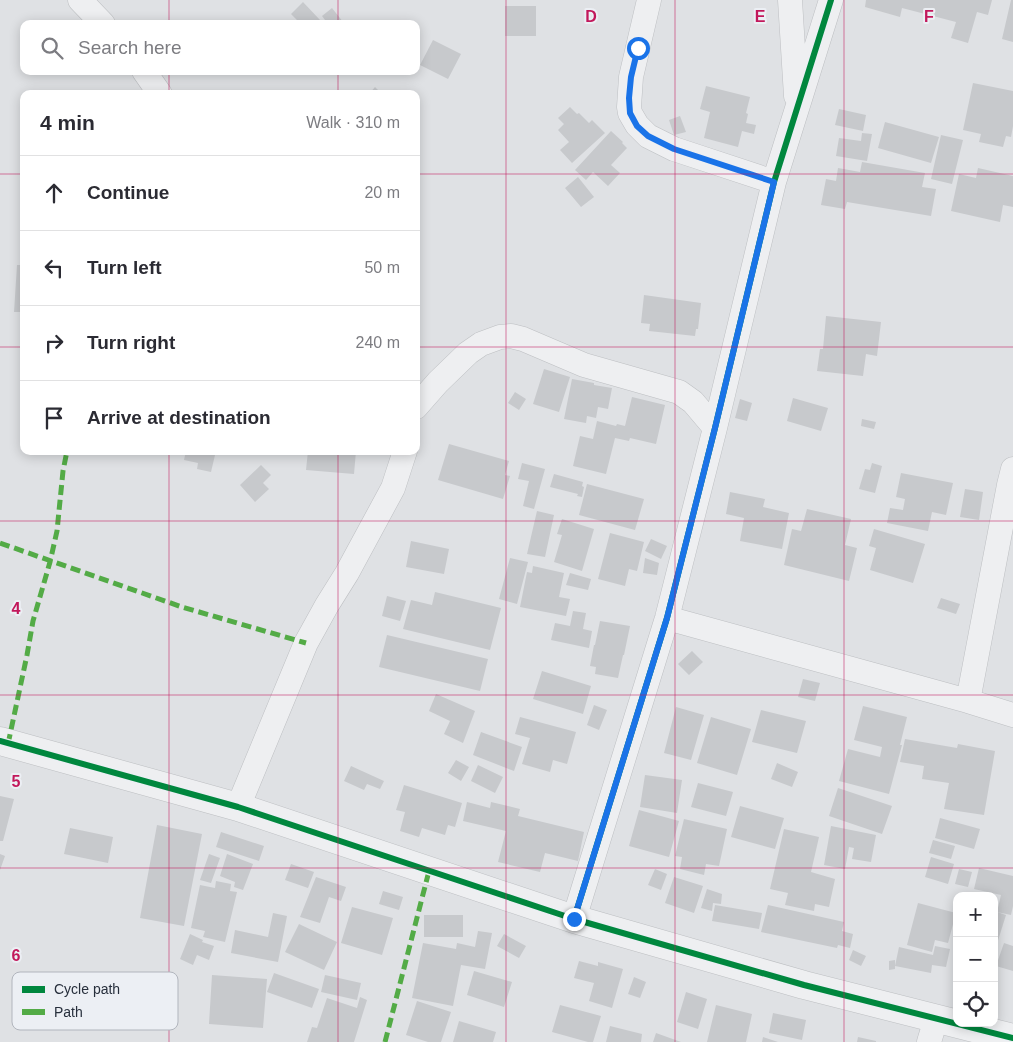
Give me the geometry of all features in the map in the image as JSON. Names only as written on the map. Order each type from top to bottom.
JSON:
[{"type":"street","points":[[80,0],[99,20]]},
{"type":"street","points":[[649,0],[631,77],[629,107],[637,126],[648,136],[674,149],[774,182]]},
{"type":"street","points":[[790,0],[797,108]]},
{"type":"street","points":[[574,919],[667,618],[774,182],[831,0]]},
{"type":"street","points":[[147,75],[157,90]]},
{"type":"street","points":[[420,402],[468,353],[481,344],[500,337],[511,336],[523,339],[584,365],[679,392],[693,402],[715,428]]},
{"type":"street","points":[[238,807],[306,643],[393,488],[404,455]]},
{"type":"street","points":[[968,701],[1013,469]]},
{"type":"street","points":[[667,618],[1013,715]]},
{"type":"street","points":[[0,741],[238,807],[574,919],[804,985],[933,1030],[1013,1038]]},
{"type":"building","points":[[866,0],[992,0],[988,15],[977,12],[968,43],[951,38],[956,22],[902,8],[900,17],[865,7]]},
{"type":"building","points":[[1011,0],[1013,0],[1013,42],[1002,39]]},
{"type":"building","points":[[303,2],[320,20],[297,20],[291,14]]},
{"type":"building","points":[[505,6],[536,6],[536,36],[505,36]]},
{"type":"building","points":[[332,8],[341,20],[325,20],[322,16]]},
{"type":"building","points":[[433,40],[461,54],[448,79],[420,65]]},
{"type":"building","points":[[973,83],[1013,91],[1013,126],[1011,137],[1006,136],[1003,147],[979,142],[981,134],[963,130]]},
{"type":"building","points":[[706,86],[750,97],[746,113],[748,114],[746,123],[756,125],[754,134],[742,131],[738,147],[704,138],[710,112],[700,109]]},
{"type":"building","points":[[570,107],[589,123],[592,120],[605,133],[572,163],[560,150],[569,142],[558,130],[564,124],[558,118]]},
{"type":"building","points":[[839,109],[866,115],[863,131],[835,125]]},
{"type":"building","points":[[680,116],[686,132],[674,135],[669,120]]},
{"type":"building","points":[[885,122],[939,137],[931,163],[878,148]]},
{"type":"building","points":[[611,131],[627,148],[611,165],[620,173],[608,186],[593,172],[586,180],[575,170]]},
{"type":"building","points":[[862,133],[872,134],[867,161],[836,156],[839,138],[861,141]]},
{"type":"building","points":[[941,135],[963,140],[952,184],[931,179]]},
{"type":"building","points":[[862,162],[925,173],[922,187],[936,189],[931,216],[847,202],[845,209],[821,205],[826,179],[836,181],[838,168],[860,172]]},
{"type":"building","points":[[978,168],[1013,176],[1013,207],[1003,205],[1000,222],[951,211],[959,174],[976,178]]},
{"type":"building","points":[[578,177],[594,197],[581,207],[565,188]]},
{"type":"building","points":[[17,265],[20,265],[20,312],[14,312]]},
{"type":"building","points":[[644,295],[701,303],[698,329],[696,329],[695,336],[649,331],[650,324],[641,323]]},
{"type":"building","points":[[826,316],[881,322],[877,356],[866,354],[863,376],[817,371],[820,349],[823,349]]},
{"type":"building","points":[[544,369],[570,377],[559,412],[533,404]]},
{"type":"building","points":[[572,379],[612,388],[608,409],[598,407],[596,418],[587,416],[586,423],[564,419]]},
{"type":"building","points":[[515,392],[526,399],[519,410],[508,403]]},
{"type":"building","points":[[632,397],[665,405],[656,444],[630,438],[629,441],[615,438],[606,474],[573,466],[580,436],[593,439],[597,421],[616,426],[617,424],[625,426]]},
{"type":"building","points":[[793,398],[828,408],[821,431],[787,421]]},
{"type":"building","points":[[740,399],[752,403],[747,421],[735,418]]},
{"type":"building","points":[[862,419],[876,422],[874,429],[861,426]]},
{"type":"building","points":[[449,444],[509,461],[505,475],[510,476],[503,499],[438,480]]},
{"type":"building","points":[[185,455],[215,455],[211,472],[197,469],[198,463],[184,460]]},
{"type":"building","points":[[308,455],[356,455],[354,474],[306,470]]},
{"type":"building","points":[[522,463],[545,469],[534,509],[523,506],[529,481],[518,479]]},
{"type":"building","points":[[872,463],[882,466],[875,493],[859,489],[865,469],[870,470]]},
{"type":"building","points":[[261,465],[271,475],[263,483],[269,489],[255,502],[240,485]]},
{"type":"building","points":[[901,473],[953,483],[946,515],[932,512],[928,531],[887,523],[890,508],[903,510],[905,499],[896,497]]},
{"type":"building","points":[[554,474],[583,482],[582,497],[577,496],[578,494],[550,487]]},
{"type":"building","points":[[587,484],[644,499],[635,530],[579,515]]},
{"type":"building","points":[[965,489],[983,492],[979,520],[960,517]]},
{"type":"building","points":[[730,492],[765,499],[763,507],[789,513],[782,549],[740,541],[744,518],[726,514]]},
{"type":"building","points":[[807,509],[851,519],[845,545],[857,548],[849,581],[784,565],[792,529],[801,531]]},
{"type":"building","points":[[537,511],[554,515],[545,557],[527,554]]},
{"type":"building","points":[[562,519],[594,529],[582,571],[554,562],[562,535],[557,534]]},
{"type":"building","points":[[874,529],[925,544],[913,583],[870,570],[876,548],[869,546]]},
{"type":"building","points":[[610,533],[644,542],[637,571],[629,569],[625,586],[598,579]]},
{"type":"building","points":[[651,539],[667,546],[661,559],[645,551]]},
{"type":"building","points":[[411,541],[449,549],[444,574],[406,567]]},
{"type":"building","points":[[510,558],[528,562],[517,604],[499,599]]},
{"type":"building","points":[[645,558],[659,563],[657,575],[643,573]]},
{"type":"building","points":[[533,566],[564,573],[559,597],[570,599],[566,616],[520,607],[527,572],[532,573]]},
{"type":"building","points":[[570,573],[591,579],[588,590],[566,585]]},
{"type":"building","points":[[435,592],[501,608],[490,650],[403,629],[411,600],[432,605]]},
{"type":"building","points":[[387,596],[406,601],[400,621],[382,616]]},
{"type":"building","points":[[941,598],[960,604],[956,614],[937,608]]},
{"type":"building","points":[[573,611],[586,613],[583,629],[592,631],[589,648],[551,640],[555,623],[570,626]]},
{"type":"building","points":[[600,621],[630,626],[618,678],[595,674],[596,667],[590,666]]},
{"type":"building","points":[[387,635],[488,659],[480,691],[379,667]]},
{"type":"building","points":[[692,651],[703,662],[689,675],[678,664]]},
{"type":"building","points":[[542,671],[591,686],[583,714],[533,699]]},
{"type":"building","points":[[803,679],[820,683],[815,701],[798,697]]},
{"type":"building","points":[[436,694],[475,711],[463,743],[444,734],[450,721],[429,711]]},
{"type":"building","points":[[594,705],[607,710],[599,730],[587,725]]},
{"type":"building","points":[[863,706],[907,717],[900,745],[902,745],[889,794],[839,781],[848,749],[880,757],[882,747],[854,740]]},
{"type":"building","points":[[676,707],[704,715],[691,760],[664,753]]},
{"type":"building","points":[[761,710],[806,721],[797,753],[752,742]]},
{"type":"building","points":[[520,717],[576,732],[567,764],[553,760],[550,772],[522,764],[530,738],[515,734]]},
{"type":"building","points":[[711,717],[751,729],[737,775],[697,763]]},
{"type":"building","points":[[481,732],[522,747],[514,771],[473,755]]},
{"type":"building","points":[[905,739],[957,748],[958,744],[995,751],[984,815],[944,809],[949,783],[922,779],[924,766],[900,762]]},
{"type":"building","points":[[456,760],[469,767],[461,781],[448,773]]},
{"type":"building","points":[[777,763],[798,772],[792,787],[771,779]]},
{"type":"building","points":[[478,765],[503,777],[495,793],[471,781]]},
{"type":"building","points":[[351,766],[384,781],[380,789],[367,784],[364,790],[344,781]]},
{"type":"building","points":[[645,775],[682,780],[677,813],[640,807]]},
{"type":"building","points":[[698,783],[733,792],[726,816],[691,807]]},
{"type":"building","points":[[404,785],[462,803],[455,827],[448,825],[445,835],[422,828],[419,837],[400,831],[405,812],[396,810]]},
{"type":"building","points":[[838,788],[892,806],[882,834],[829,816]]},
{"type":"building","points":[[0,796],[14,799],[3,841],[0,841]]},
{"type":"building","points":[[467,802],[490,808],[491,802],[520,809],[518,816],[584,832],[578,861],[545,853],[540,872],[498,862],[506,831],[463,821]]},
{"type":"building","points":[[740,806],[784,818],[775,849],[731,837]]},
{"type":"building","points":[[639,810],[679,821],[669,857],[629,846]]},
{"type":"building","points":[[940,818],[980,829],[974,849],[935,838]]},
{"type":"building","points":[[684,819],[727,829],[719,866],[706,864],[704,875],[680,869],[682,857],[675,856]]},
{"type":"building","points":[[157,825],[202,834],[184,926],[140,918]]},
{"type":"building","points":[[831,826],[876,835],[871,862],[852,859],[854,848],[849,847],[845,869],[824,865]]},
{"type":"building","points":[[70,828],[113,837],[108,863],[64,854]]},
{"type":"building","points":[[784,829],[819,837],[811,872],[835,879],[829,907],[815,904],[814,911],[785,905],[788,893],[770,889]]},
{"type":"building","points":[[221,832],[264,846],[259,861],[216,847]]},
{"type":"building","points":[[933,840],[955,846],[951,859],[929,853]]},
{"type":"building","points":[[0,854],[5,856],[0,870]]},
{"type":"building","points":[[209,854],[220,858],[211,883],[200,880]]},
{"type":"building","points":[[227,854],[253,864],[243,890],[234,887],[235,882],[220,876]]},
{"type":"building","points":[[931,857],[954,864],[948,884],[925,877]]},
{"type":"building","points":[[291,864],[314,872],[308,888],[285,880]]},
{"type":"building","points":[[979,868],[1013,876],[1013,906],[1011,915],[998,912],[1001,895],[998,894],[998,892],[974,889]]},
{"type":"building","points":[[655,869],[667,874],[661,890],[648,885]]},
{"type":"building","points":[[959,869],[972,872],[968,887],[955,884]]},
{"type":"building","points":[[316,877],[346,887],[341,901],[329,897],[320,923],[300,917]]},
{"type":"building","points":[[674,877],[703,886],[694,913],[665,903]]},
{"type":"building","points":[[216,881],[231,884],[230,891],[237,892],[225,942],[203,937],[205,931],[191,928],[200,885],[215,888]]},
{"type":"building","points":[[707,889],[722,894],[721,904],[713,903],[712,911],[701,908]]},
{"type":"building","points":[[383,891],[403,897],[399,910],[379,904]]},
{"type":"building","points":[[918,903],[953,912],[953,924],[948,943],[935,940],[932,952],[907,945]]},
{"type":"building","points":[[715,905],[762,913],[759,929],[712,921]]},
{"type":"building","points":[[768,905],[844,922],[842,931],[853,934],[850,948],[838,945],[837,948],[761,932]]},
{"type":"building","points":[[352,907],[393,918],[382,955],[341,943]]},
{"type":"building","points":[[998,912],[1006,915],[998,940]]},
{"type":"building","points":[[273,913],[287,916],[278,962],[231,953],[235,930],[268,937]]},
{"type":"building","points":[[424,915],[463,915],[463,937],[424,937]]},
{"type":"building","points":[[299,924],[337,942],[324,970],[285,952]]},
{"type":"building","points":[[478,931],[492,933],[485,969],[461,965],[453,1006],[412,998],[423,943],[456,949],[457,943],[475,947]]},
{"type":"building","points":[[190,934],[203,940],[202,942],[214,946],[209,960],[197,955],[193,965],[180,959]]},
{"type":"building","points":[[504,934],[526,946],[519,958],[497,946]]},
{"type":"building","points":[[1004,943],[1013,946],[1013,971],[998,967],[998,960]]},
{"type":"building","points":[[935,946],[950,949],[946,967],[932,965],[931,973],[895,966],[899,947],[933,955]]},
{"type":"building","points":[[853,950],[866,956],[861,966],[849,960]]},
{"type":"building","points":[[895,960],[895,969],[889,970],[889,961]]},
{"type":"building","points":[[579,961],[598,966],[598,962],[623,969],[612,1008],[589,1001],[594,983],[574,978]]},
{"type":"building","points":[[474,971],[512,982],[504,1007],[467,995]]},
{"type":"building","points":[[274,973],[319,989],[312,1008],[267,992]]},
{"type":"building","points":[[212,975],[267,979],[263,1028],[209,1024]]},
{"type":"building","points":[[325,975],[361,983],[357,1000],[321,992]]},
{"type":"building","points":[[634,977],[646,982],[640,998],[628,994]]},
{"type":"building","points":[[686,992],[707,999],[698,1029],[677,1022]]},
{"type":"building","points":[[360,997],[367,1000],[354,1042],[307,1042],[312,1027],[317,1028],[327,998],[357,1008]]},
{"type":"building","points":[[417,1001],[451,1012],[441,1042],[428,1042],[406,1035]]},
{"type":"building","points":[[560,1005],[601,1016],[593,1042],[552,1032]]},
{"type":"building","points":[[716,1005],[752,1014],[746,1042],[707,1042]]},
{"type":"building","points":[[773,1013],[806,1020],[802,1040],[769,1033]]},
{"type":"building","points":[[459,1021],[496,1032],[493,1042],[453,1042]]},
{"type":"building","points":[[610,1026],[642,1034],[641,1042],[606,1042]]},
{"type":"building","points":[[656,1033],[681,1042],[653,1042]]},
{"type":"building","points":[[763,1037],[778,1042],[762,1042]]},
{"type":"building","points":[[858,1037],[876,1041],[876,1042],[857,1042]]},
{"type":"marked path","points":[[8,744],[33,621],[57,531],[66,455]]},
{"type":"marked path","points":[[0,543],[182,607],[306,643]]},
{"type":"marked path","points":[[385,1042],[429,871]]},
{"type":"cycle path","points":[[574,919],[667,618],[774,182],[831,0]]},
{"type":"cycle path","points":[[0,741],[238,807],[574,919],[804,985],[1013,1038]]},
{"type":"route","points":[[574,919],[667,618],[774,182],[674,149],[648,136],[637,126],[630,113],[629,98],[631,77],[638,48]]}]
